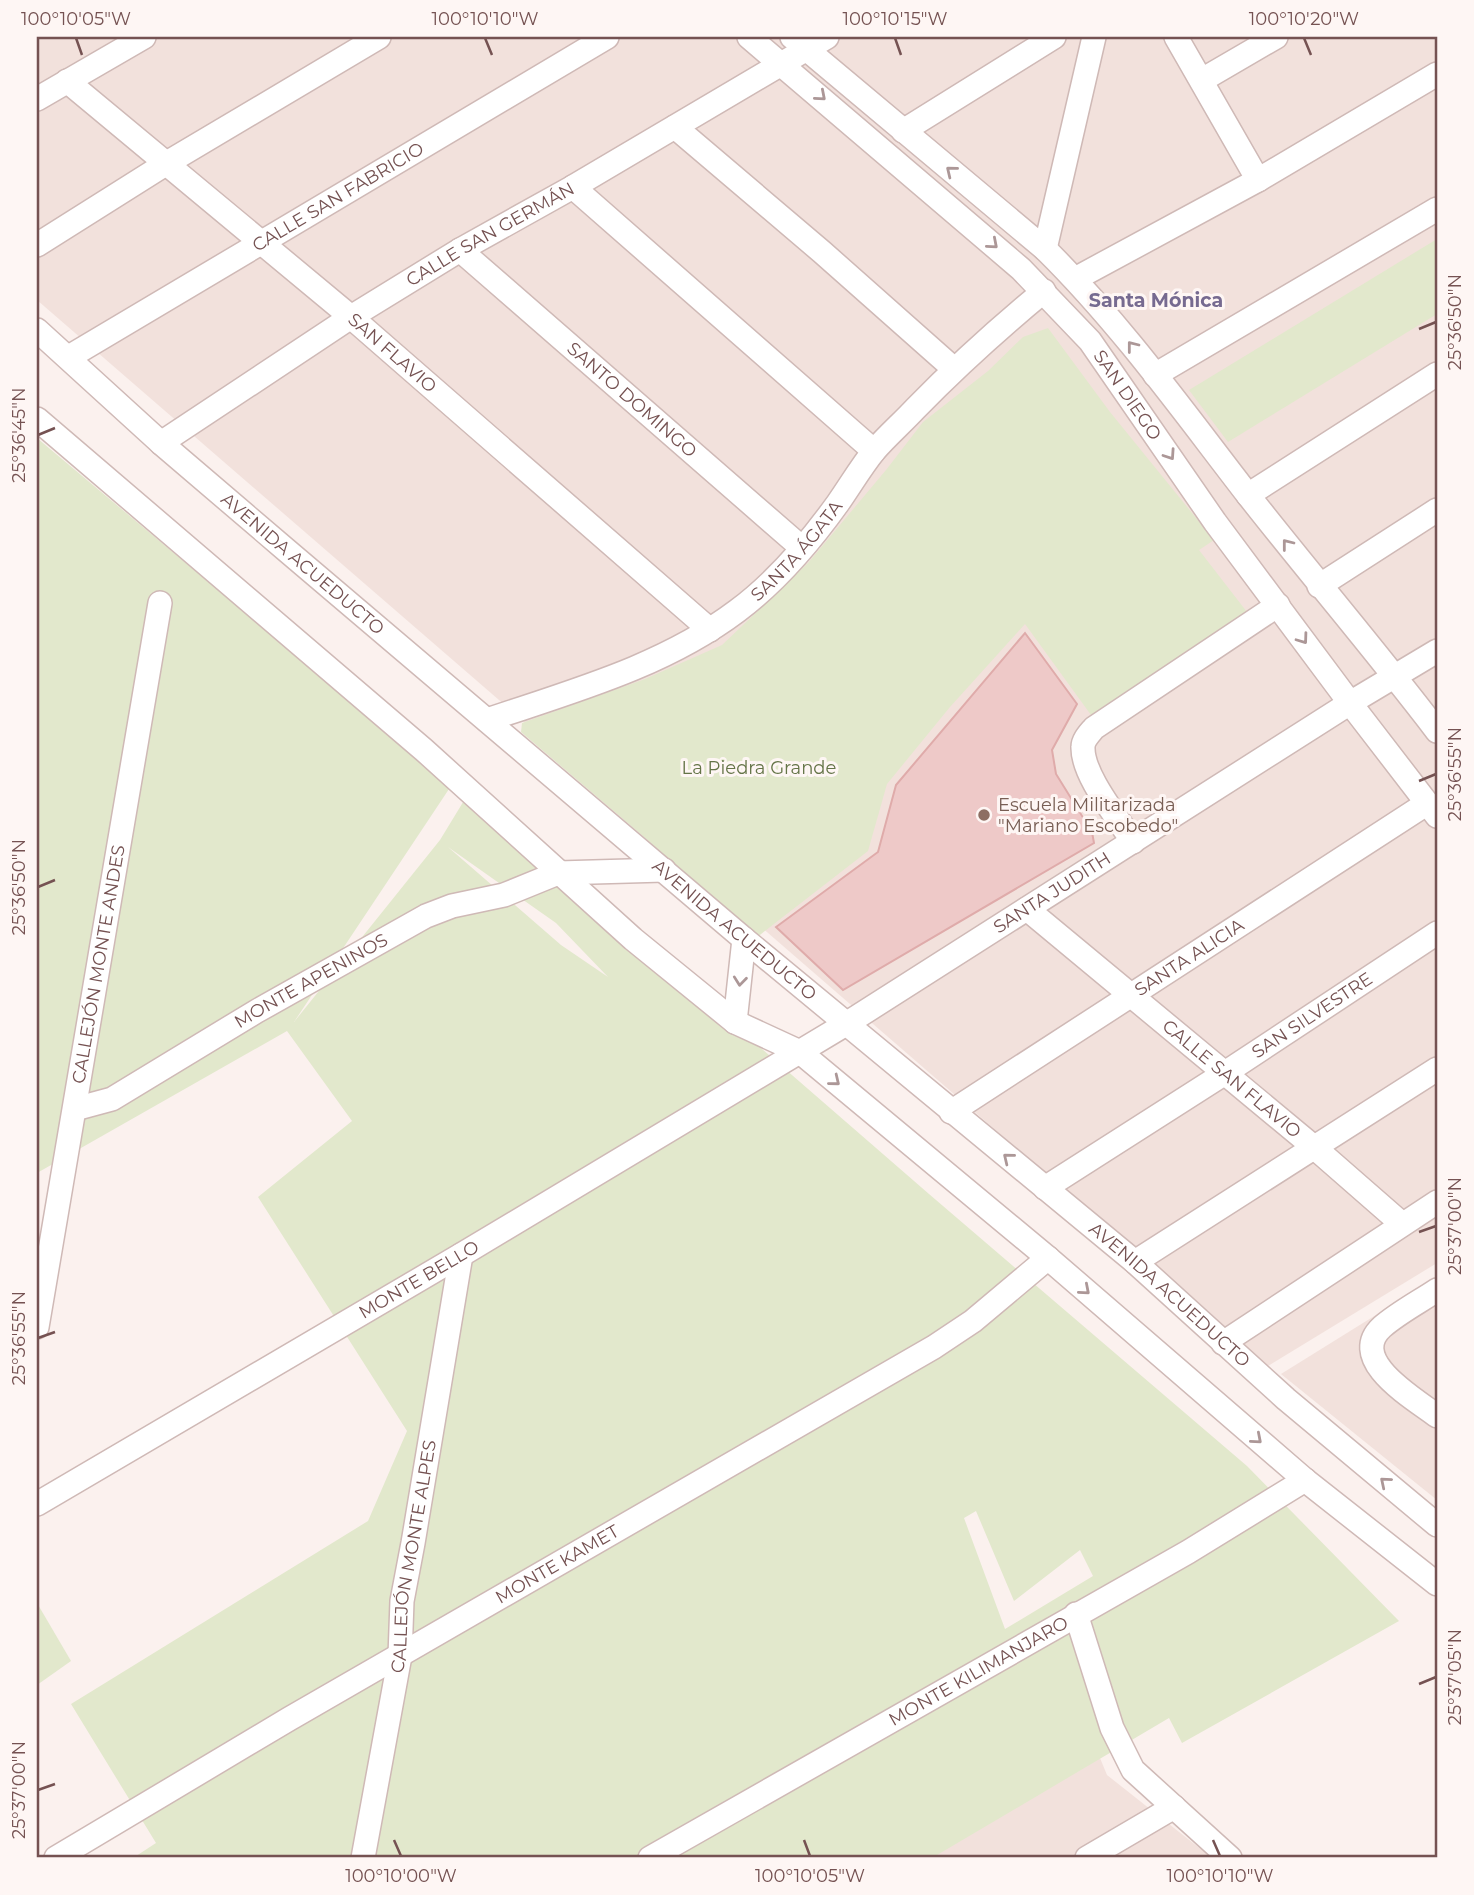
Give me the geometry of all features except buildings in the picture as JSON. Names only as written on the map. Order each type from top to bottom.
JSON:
[{"type":"street","points":[[37,99],[144,37]]},
{"type":"street","points":[[37,244],[379,37]]},
{"type":"street","name":"CALLE SAN FABRICIO","points":[[69,357],[607,37]]},
{"type":"street","name":"SAN DIEGO","points":[[749,37],[1021,269],[1090,341],[1215,522],[1432,810]]},
{"type":"street","name":"CALLE SAN GERMÁN","points":[[161,443],[351,317],[460,250],[573,187],[782,63],[800,43],[827,37]]},
{"type":"street","points":[[903,131],[1054,37]]},
{"type":"street","points":[[1045,249],[1094,37]]},
{"type":"street","points":[[1177,37],[1258,180]]},
{"type":"street","points":[[1202,80],[1276,37]]},
{"type":"street","name":"SAN DIEGO","points":[[800,43],[1045,249],[1075,279],[1117,326],[1319,586],[1396,677],[1437,731]]},
{"type":"street","points":[[1075,279],[1258,180],[1437,74]]},
{"type":"street","name":"SAN FLAVIO","points":[[67,81],[351,317],[710,630]]},
{"type":"street","points":[[675,127],[954,369]]},
{"type":"street","points":[[573,187],[874,451]]},
{"type":"street","points":[[1155,375],[1437,209]]},
{"type":"street","name":"SANTO DOMINGO","points":[[460,250],[802,548]]},
{"type":"street","name":"SANTA ÁGATA","points":[[487,720],[624,672],[668,653],[710,630],[740,609],[770,583],[802,548],[874,451],[954,369],[1044,291]]},
{"type":"street","name":"AVENIDA ACUEDUCTO","points":[[37,330],[161,443],[744,939],[1135,1262],[1286,1399],[1437,1525]]},
{"type":"street","points":[[1248,495],[1437,374]]},
{"type":"street","points":[[37,419],[424,750],[633,939],[735,1022],[800,1052],[1048,1258],[1305,1480],[1437,1584]]},
{"type":"street","points":[[1319,586],[1437,510]]},
{"type":"street","name":"CALLEJÓN MONTE ANDES","points":[[37,1327],[160,603]]},
{"type":"street","points":[[1133,842],[1092,778],[1085,762],[1083,745],[1087,736],[1094,728],[1279,605]]},
{"type":"street","name":"SANTA JUDITH","points":[[800,1052],[1350,703],[1437,651]]},
{"type":"street","name":"SANTA ALICIA","points":[[951,1112],[1131,996],[1432,810]]},
{"type":"street","points":[[558,873],[664,870]]},
{"type":"street","name":"MONTE APENINOS","points":[[75,1109],[112,1099],[257,1012],[426,916],[452,906],[504,895],[558,873]]},
{"type":"street","name":"CALLE SAN FLAVIO","points":[[1027,909],[1315,1148],[1402,1224]]},
{"type":"street","name":"SAN SILVESTRE","points":[[1045,1188],[1437,933]]},
{"type":"street","points":[[735,1022],[744,939]]},
{"type":"street","name":"MONTE BELLO","points":[[37,1504],[800,1052]]},
{"type":"street","points":[[1135,1262],[1437,1069]]},
{"type":"street","points":[[1223,1343],[1437,1202]]},
{"type":"street","name":"CALLEJÓN MONTE ALPES","points":[[363,1858],[400,1656],[402,1601],[461,1255]]},
{"type":"street","name":"MONTE KAMET","points":[[56,1858],[934,1347],[973,1321],[1048,1258]]},
{"type":"street","points":[[1437,1290],[1382,1327],[1374,1337],[1371,1350],[1384,1376],[1437,1416]]},
{"type":"street","name":"MONTE KILIMANJARO","points":[[650,1858],[1188,1552],[1305,1480]]},
{"type":"street","points":[[1076,1614],[1121,1750],[1133,1770],[1230,1858]]},
{"type":"street","points":[[1087,1858],[1174,1807]]},
{"type":"shaded area","name":"Santa Mónica","points":[[37,37],[1437,37],[1437,1263],[1268,1366],[37,300]]},
{"type":"shaded area","points":[[1437,1277],[1437,1500],[1281,1374]]},
{"type":"shaded area","points":[[1060,1661],[1107,1775],[1212,1858],[727,1858]]},
{"type":"green space","points":[[1437,239],[1437,314],[1228,442],[1189,390]]},
{"type":"green space","name":"La Piedra Grande","points":[[1048,328],[1110,412],[1214,540],[1199,550],[1247,612],[1091,715],[1025,624],[950,707],[887,784],[868,851],[756,938],[644,837],[521,732],[522,723],[645,679],[722,645],[808,563],[923,422],[988,371],[1023,337]]},
{"type":"green space","points":[[37,438],[451,786],[294,1022],[440,840],[468,794],[1247,1466],[1399,1621],[1182,1743],[1169,1718],[932,1858],[133,1858],[156,1843],[71,1704],[368,1521],[407,1431],[258,1197],[352,1121],[287,1031],[37,1173]],"holes":[[[448,847],[556,923],[608,977],[561,945]],[[976,1511],[1014,1601],[1080,1550],[1093,1576],[1005,1629],[964,1518]]]},
{"type":"green space","points":[[37,1603],[71,1661],[37,1685]]},
{"type":"place","name":"Escuela Militarizada \"Mariano Escobedo\"","points":[[984,815]]},
{"type":"district","name":"Santa Mónica","points":[[1156,300]]}]
